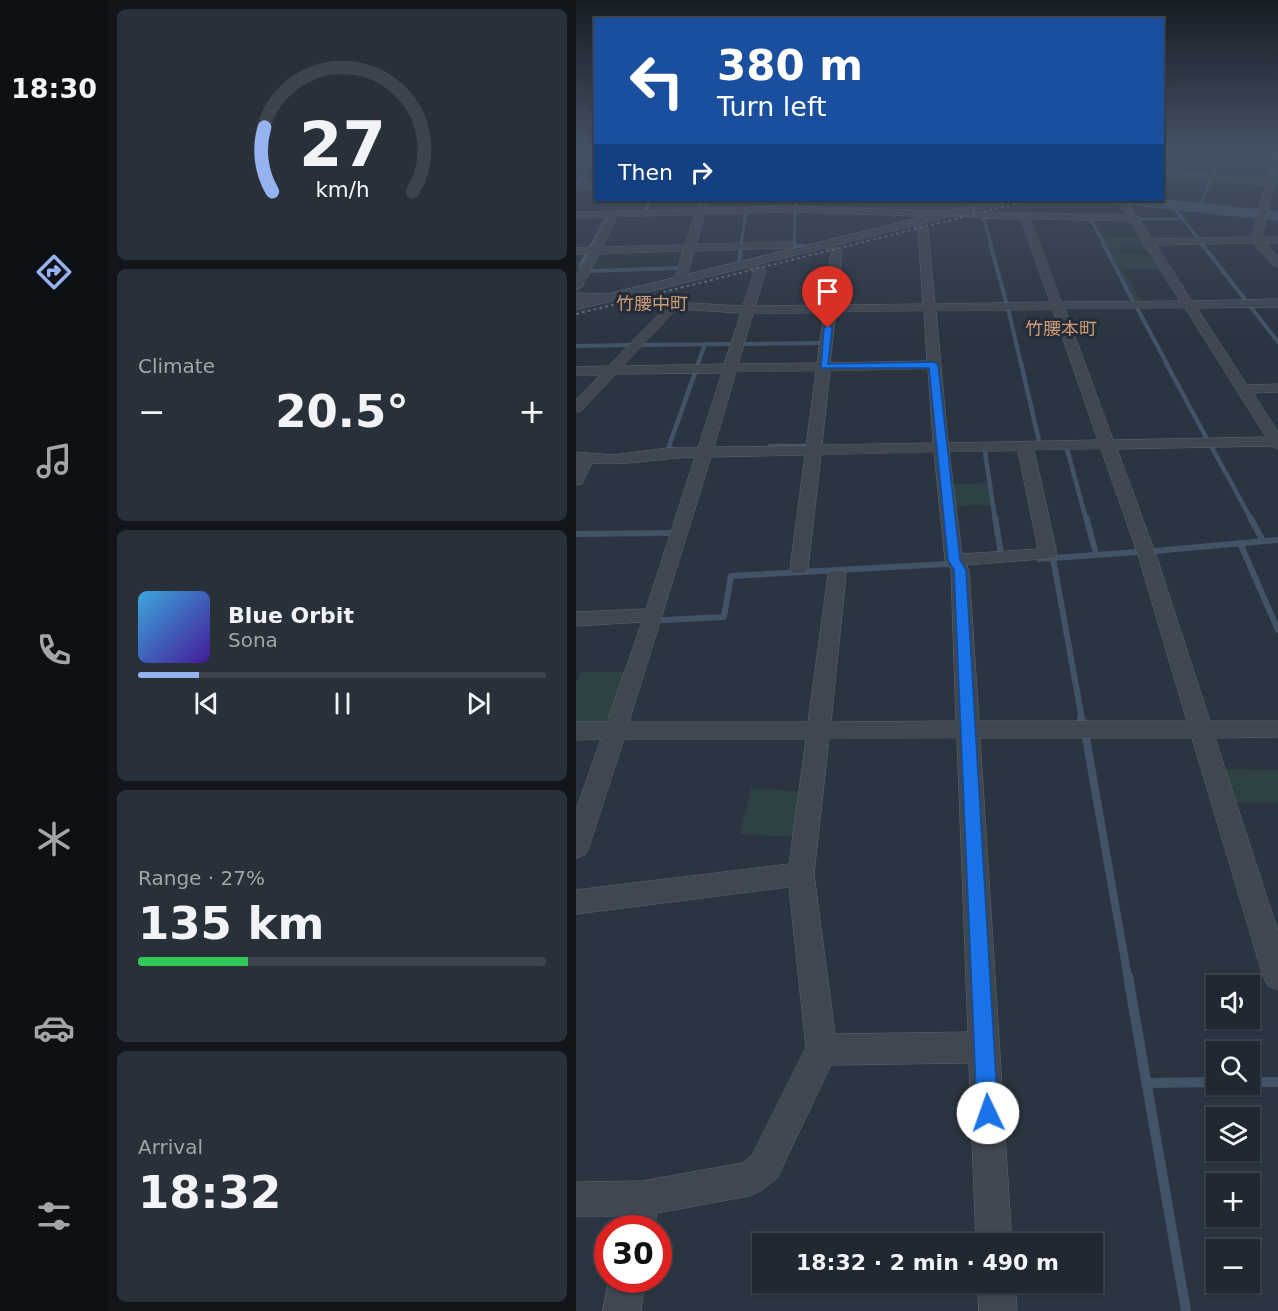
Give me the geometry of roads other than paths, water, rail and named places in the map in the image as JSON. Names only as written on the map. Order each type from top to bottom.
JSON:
[{"type":"street","points":[[576,225],[579,215],[689,212]]},
{"type":"street","points":[[576,408],[684,292],[689,248],[700,212]]},
{"type":"street","points":[[790,239],[792,212]]},
{"type":"street","points":[[914,212],[941,214]]},
{"type":"street","points":[[824,244],[952,212]]},
{"type":"street","points":[[964,212],[976,215],[1133,218]]},
{"type":"street","points":[[1129,212],[1277,443]]},
{"type":"street","points":[[1256,240],[1264,212]]},
{"type":"street","points":[[576,286],[614,214]]},
{"type":"street","points":[[1024,216],[1147,555],[1278,976]]},
{"type":"street","points":[[912,222],[923,229],[941,448],[954,560],[960,570],[993,1233]]},
{"type":"street","points":[[623,294],[631,303],[684,292],[747,264],[790,239]]},
{"type":"street","points":[[576,251],[689,248],[790,239],[824,244],[837,251],[799,569]]},
{"type":"street","points":[[1256,240],[1278,264]]},
{"type":"street","points":[[1149,242],[1278,240]]},
{"type":"street","points":[[576,847],[654,615],[760,271],[747,264]]},
{"type":"street","points":[[576,306],[623,294],[684,292],[748,310],[1278,303]]},
{"type":"street","points":[[576,297],[608,298]]},
{"type":"street","points":[[576,371],[934,365]]},
{"type":"street","points":[[1242,389],[1278,388]]},
{"type":"street","points":[[576,480],[581,457],[613,460],[667,453],[706,452],[1277,443]]},
{"type":"street","points":[[954,560],[1048,554],[1025,446]]},
{"type":"street","points":[[576,1199],[639,1213],[749,1179],[765,1166],[822,1050],[801,874],[837,575]]},
{"type":"street","points":[[576,619],[654,615]]},
{"type":"street","points":[[576,731],[1278,729]]},
{"type":"street","points":[[576,902],[801,874]]},
{"type":"street","points":[[822,1050],[984,1047]]},
{"type":"street","points":[[622,1311],[625,1293]]},
{"type":"street","points":[[997,1293],[998,1311]]},
{"type":"waterway","points":[[741,244],[746,212]]},
{"type":"waterway","points":[[1177,212],[1183,219]]},
{"type":"waterway","points":[[1242,212],[1278,216]]},
{"type":"waterway","points":[[794,244],[795,214]]},
{"type":"waterway","points":[[948,215],[974,216]]},
{"type":"waterway","points":[[983,216],[991,244]]},
{"type":"waterway","points":[[592,244],[607,217]]},
{"type":"waterway","points":[[1090,218],[1104,244]]},
{"type":"waterway","points":[[1138,219],[1183,219]]},
{"type":"waterway","points":[[1183,219],[1199,240]]},
{"type":"waterway","points":[[589,249],[593,243]]},
{"type":"waterway","points":[[990,243],[1007,305]]},
{"type":"waterway","points":[[1103,243],[1134,303]]},
{"type":"waterway","points":[[1201,243],[1247,302]]},
{"type":"waterway","points":[[794,244],[794,246],[805,246]]},
{"type":"waterway","points":[[739,263],[741,247]]},
{"type":"waterway","points":[[580,266],[587,253]]},
{"type":"waterway","points":[[589,271],[680,268]]},
{"type":"waterway","points":[[1136,306],[1167,364]]},
{"type":"waterway","points":[[1250,306],[1278,342]]},
{"type":"waterway","points":[[1011,308],[1008,308],[1021,364]]},
{"type":"waterway","points":[[743,344],[820,343]]},
{"type":"waterway","points":[[640,345],[705,344]]},
{"type":"waterway","points":[[698,364],[705,344]]},
{"type":"waterway","points":[[705,344],[733,344]]},
{"type":"waterway","points":[[576,346],[630,345]]},
{"type":"waterway","points":[[1021,363],[1039,441]]},
{"type":"waterway","points":[[1166,363],[1207,439]]},
{"type":"waterway","points":[[674,449],[668,449],[696,370]]},
{"type":"waterway","points":[[770,446],[805,446]]},
{"type":"waterway","points":[[1211,446],[1251,519]]},
{"type":"waterway","points":[[1067,449],[1086,519]]},
{"type":"waterway","points":[[985,452],[995,519]]},
{"type":"waterway","points":[[995,517],[1001,554]]},
{"type":"waterway","points":[[1086,517],[1095,550]]},
{"type":"waterway","points":[[1250,517],[1263,541]]},
{"type":"waterway","points":[[576,534],[672,533]]},
{"type":"waterway","points":[[1240,543],[1278,540]]},
{"type":"waterway","points":[[1154,551],[1240,543]]},
{"type":"waterway","points":[[1240,543],[1278,630]]},
{"type":"waterway","points":[[1053,558],[1137,552]]},
{"type":"waterway","points":[[1039,559],[1053,558]]},
{"type":"waterway","points":[[1053,558],[1082,719]]},
{"type":"waterway","points":[[664,620],[724,617],[731,576],[946,564]]},
{"type":"waterway","points":[[1086,738],[1128,978]]},
{"type":"waterway","points":[[1128,976],[1147,1083]]},
{"type":"waterway","points":[[1147,1083],[1206,1082]]},
{"type":"waterway","points":[[1260,1082],[1278,1082]]},
{"type":"waterway","points":[[1147,1083],[1186,1311]]},
{"type":"railway","points":[[576,314],[982,212]]},
{"type":"district","name":"竹腰中町","points":[[652,303]]},
{"type":"district","name":"竹腰本町","points":[[1061,328]]}]
